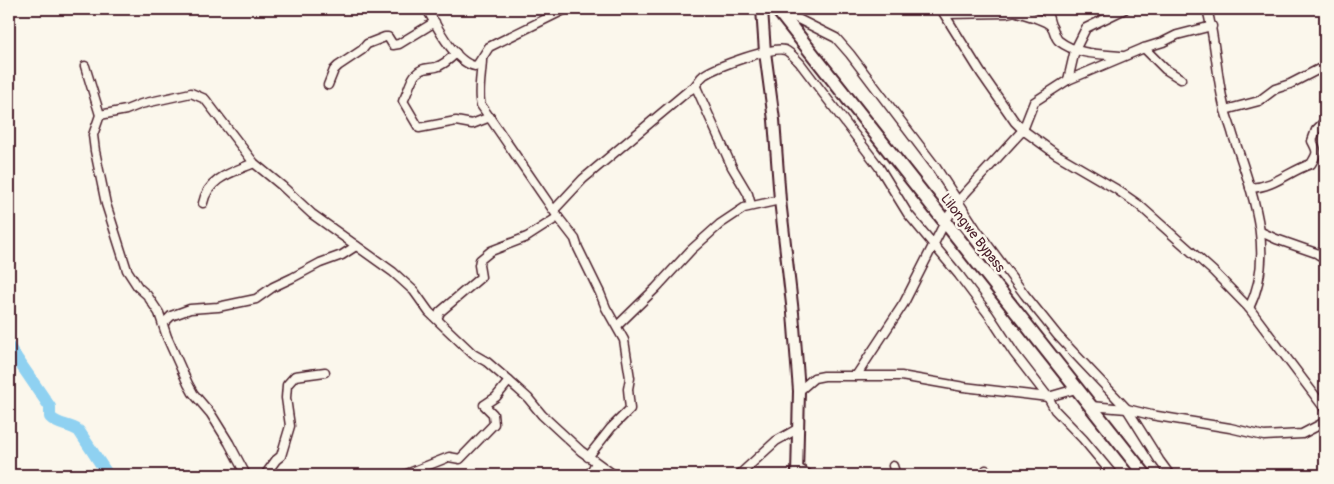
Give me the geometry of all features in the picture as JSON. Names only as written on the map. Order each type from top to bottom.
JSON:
[{"type":"main road","name":"Lilongwe Bypass","points":[[778,9],[1090,406],[1139,473]]},
{"type":"street","points":[[427,9],[456,53],[472,66],[478,64],[489,47],[566,9]]},
{"type":"street","points":[[762,9],[793,313],[799,391],[798,471],[809,475]]},
{"type":"street","points":[[778,9],[836,38],[885,98],[959,200],[976,229],[1025,295],[1058,336],[1127,409],[1170,475]]},
{"type":"street","points":[[1046,9],[1057,40],[1084,53],[1125,56]]},
{"type":"street","points":[[1068,80],[1075,50],[1086,28],[1125,9]]},
{"type":"street","points":[[1207,9],[1212,26],[1218,79],[1225,110],[1250,188],[1261,232],[1259,276],[1249,308]]},
{"type":"street","points":[[943,12],[1020,10],[1044,20],[1051,26]]},
{"type":"street","points":[[943,12],[1007,114],[1023,130],[1056,154],[1116,189],[1139,206],[1213,271],[1249,308],[1325,409]]},
{"type":"street","points":[[328,85],[334,70],[351,56],[358,54],[367,44],[385,36],[388,37],[393,45],[399,44],[435,22]]},
{"type":"street","points":[[856,376],[904,302],[945,222],[959,200],[1023,130],[1034,102],[1068,80],[1178,35],[1212,26]]},
{"type":"street","points":[[1144,48],[1165,69],[1180,78]]},
{"type":"street","points":[[437,319],[440,312],[481,277],[480,260],[491,251],[527,237],[556,214],[583,180],[681,96],[696,87],[702,76],[715,69],[765,52],[787,50],[800,63],[880,167],[908,214],[959,275],[1048,397],[1055,410],[1083,439],[1113,475]]},
{"type":"street","points":[[456,53],[438,67],[422,69],[415,75],[403,101],[419,128],[456,121],[472,124],[490,118]]},
{"type":"street","points":[[482,59],[479,101],[511,150],[575,239],[625,346],[630,378],[628,389],[630,409],[611,428],[588,456]]},
{"type":"street","points":[[86,66],[100,115],[94,128],[93,142],[109,218],[127,270],[159,314],[167,337],[191,389],[211,414],[246,475]]},
{"type":"street","points":[[1225,110],[1259,101],[1275,89],[1290,84],[1325,66]]},
{"type":"street","points":[[696,87],[732,167],[748,194],[751,205]]},
{"type":"street","points":[[100,115],[191,93],[205,99],[254,163],[312,214],[405,282],[429,312],[473,354],[487,362],[510,381],[542,415],[596,463],[614,475]]},
{"type":"street","points":[[1250,188],[1262,187],[1280,180],[1299,168],[1311,164],[1317,156],[1316,146],[1312,141],[1316,130],[1325,121]]},
{"type":"street","points":[[204,203],[206,192],[222,176],[254,163]]},
{"type":"street","points":[[617,326],[691,250],[737,211],[751,205],[780,200]]},
{"type":"street","points":[[1261,232],[1316,253],[1325,259]]},
{"type":"street","points":[[163,324],[171,316],[190,309],[218,307],[256,299],[273,286],[320,263],[342,255],[356,246]]},
{"type":"street","points":[[265,475],[281,456],[290,426],[286,398],[287,385],[295,376],[325,372]]},
{"type":"street","points":[[799,391],[814,378],[824,376],[901,376],[964,388],[1048,397],[1076,389]]},
{"type":"street","points":[[404,475],[449,457],[460,459],[494,424],[493,414],[484,406],[496,397],[510,381]]},
{"type":"street","points":[[1090,406],[1127,409],[1264,436],[1302,434],[1325,422]]},
{"type":"street","points":[[739,475],[776,441],[799,428]]},
{"type":"street","points":[[589,475],[596,463]]},
{"type":"street","points":[[893,466],[896,475]]},
{"type":"waterway","points":[[9,347],[50,407],[50,417],[79,431],[108,475]]}]
